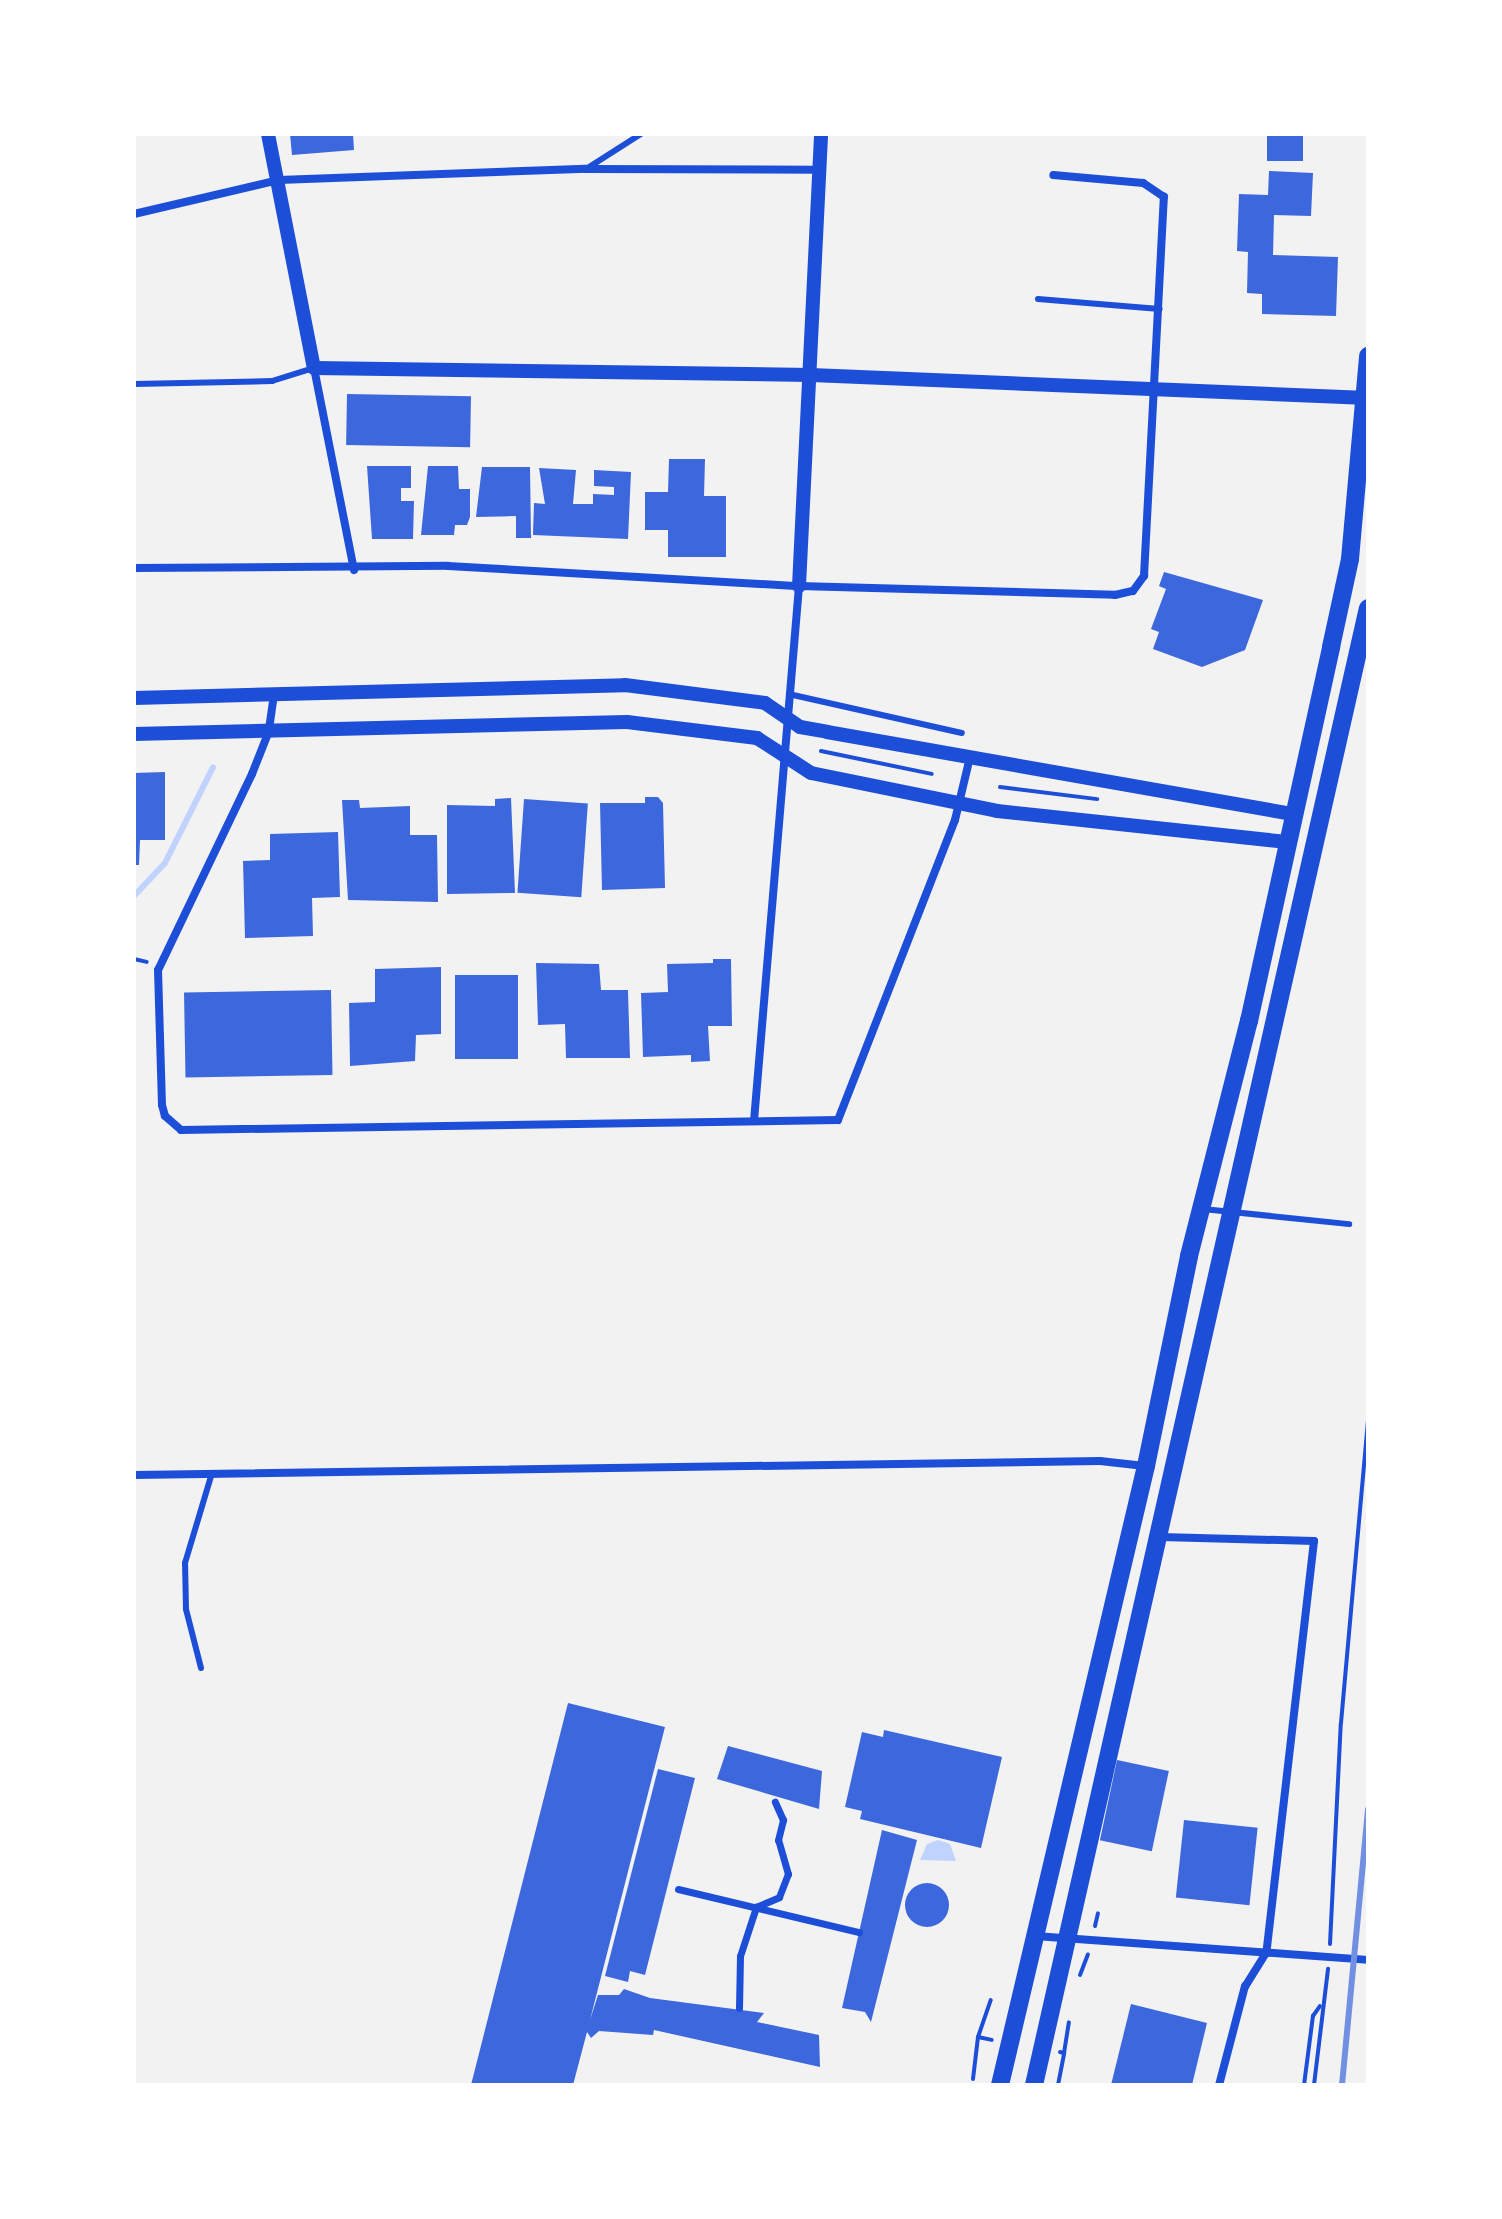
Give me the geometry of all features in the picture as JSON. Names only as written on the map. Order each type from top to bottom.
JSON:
[{"type":"main road","points":[[1000,2085],[1146,1466],[1350,559],[1367,398],[1368,356]]},
{"type":"main road","points":[[1034,2085],[1161,1537],[1368,608]]},
{"type":"street","points":[[268,134],[354,570]]},
{"type":"street","points":[[754,1121],[793,695],[821,134]]},
{"type":"street","points":[[134,214],[279,180],[586,169],[820,170]]},
{"type":"street","points":[[134,568],[354,570],[448,566],[799,586],[1115,595],[1133,591],[1144,576],[1164,197],[1143,183],[1053,175]]},
{"type":"street","points":[[314,368],[811,375],[1156,392],[1367,398]]},
{"type":"street","points":[[134,698],[625,685],[765,703],[790,720],[838,735],[1293,814]]},
{"type":"street","points":[[274,694],[269,731],[158,970],[162,1105],[173,1125],[181,1130],[838,1120],[846,1111],[959,804],[970,757]]},
{"type":"street","points":[[134,734],[627,722],[757,738],[786,756],[795,768],[959,804],[1287,842]]},
{"type":"street","points":[[134,1475],[1100,1461],[1146,1466]]},
{"type":"street","points":[[1161,1537],[1314,1541],[1266,1953],[1245,1986],[1219,2085]]},
{"type":"street","points":[[739,2008],[740,1956],[756,1907],[779,1897],[788,1874],[778,1840],[783,1820],[775,1802]]},
{"type":"street","points":[[678,1889],[859,1932]]},
{"type":"street","points":[[1035,1936],[1066,1942],[1368,1960]]},
{"type":"lane","points":[[586,169],[641,134]]},
{"type":"lane","points":[[1038,299],[1160,309]]},
{"type":"lane","points":[[134,384],[272,381],[314,368]]},
{"type":"lane","points":[[793,695],[962,733]]},
{"type":"lane","points":[[1203,1209],[1349,1224]]},
{"type":"lane","points":[[201,1668],[186,1609],[185,1563],[212,1473]]},
{"type":"path","points":[[821,751],[932,774]]},
{"type":"path","points":[[134,959],[146,962]]},
{"type":"path","points":[[1314,2085],[1321,2004],[1329,1958],[1341,1723],[1368,1419]]},
{"type":"path","points":[[973,2079],[978,2037],[991,2000]]},
{"type":"path","points":[[1304,2085],[1313,2016],[1321,2004]]},
{"type":"path","points":[[1058,2085],[1064,2053]]},
{"type":"water","points":[[938,1840],[950,1844],[956,1861],[920,1860],[927,1844]]},
{"type":"building","points":[[290,134],[353,134],[354,150],[292,155]]},
{"type":"building","points":[[1267,134],[1303,134],[1303,161],[1267,161]]},
{"type":"building","points":[[1269,171],[1313,173],[1311,216],[1274,215],[1273,255],[1338,257],[1336,316],[1262,314],[1262,294],[1247,293],[1248,252],[1237,251],[1239,194],[1268,195]]},
{"type":"building","points":[[347,394],[471,396],[470,447],[346,445]]},
{"type":"building","points":[[669,459],[705,459],[704,496],[726,496],[726,557],[668,557],[668,530],[645,530],[645,492],[668,492]]},
{"type":"building","points":[[367,466],[411,466],[411,488],[401,488],[401,501],[414,501],[413,539],[372,539]]},
{"type":"building","points":[[428,466],[458,466],[459,489],[470,489],[470,517],[467,525],[455,525],[454,535],[421,535]]},
{"type":"building","points":[[482,467],[530,467],[531,538],[516,538],[516,516],[476,517]]},
{"type":"building","points":[[539,468],[576,470],[573,504],[593,504],[593,494],[614,495],[614,487],[594,486],[594,470],[631,472],[628,539],[533,535],[534,503],[545,504]]},
{"type":"building","points":[[1164,572],[1263,600],[1245,650],[1202,667],[1153,649],[1159,632],[1151,629],[1166,589],[1159,586]]},
{"type":"building","points":[[165,772],[165,840],[140,840],[139,865],[134,865],[134,773]]},
{"type":"building","points":[[645,797],[658,797],[663,803],[665,888],[602,890],[600,803],[645,803]]},
{"type":"building","points":[[511,798],[515,893],[447,894],[447,805],[495,806],[495,799]]},
{"type":"building","points":[[524,799],[588,803],[581,897],[517,893]]},
{"type":"building","points":[[342,800],[359,800],[360,808],[410,806],[410,835],[437,835],[438,902],[348,900]]},
{"type":"building","points":[[338,832],[340,897],[312,898],[313,936],[245,938],[243,861],[270,860],[270,834]]},
{"type":"building","points":[[713,959],[731,959],[732,1026],[708,1026],[710,1061],[691,1062],[691,1055],[643,1057],[641,993],[668,992],[667,964],[713,963]]},
{"type":"building","points":[[536,963],[599,964],[601,990],[628,990],[630,1058],[566,1058],[565,1024],[538,1025]]},
{"type":"building","points":[[441,967],[441,1034],[416,1035],[415,1061],[350,1066],[349,1003],[375,1002],[375,969]]},
{"type":"building","points":[[455,975],[518,975],[518,1059],[455,1059]]},
{"type":"building","points":[[331,990],[332,1075],[186,1078],[184,993]]},
{"type":"building","points":[[568,1703],[665,1727],[590,2020],[598,1995],[619,1995],[624,1989],[650,1998],[764,2013],[757,2022],[819,2035],[820,2067],[654,2030],[653,2035],[599,2031],[591,2038],[587,2032],[573,2085],[471,2085]]},
{"type":"building","points":[[884,1730],[1002,1757],[981,1848],[860,1819],[862,1811],[845,1807],[862,1732],[883,1737]]},
{"type":"building","points":[[728,1746],[822,1771],[819,1809],[717,1779]]},
{"type":"building","points":[[1117,1760],[1169,1771],[1152,1851],[1100,1840]]},
{"type":"building","points":[[658,1769],[695,1778],[645,1975],[630,1971],[628,1982],[605,1976]]},
{"type":"building","points":[[1184,1820],[1258,1828],[1249,1905],[1176,1898]]},
{"type":"building","points":[[882,1830],[917,1840],[871,2022],[865,2012],[842,2008]]},
{"type":"building","points":[[927,1883],[943,1889],[949,1905],[943,1921],[927,1927],[911,1921],[905,1905],[911,1889]]},
{"type":"building","points":[[1131,2004],[1207,2023],[1192,2085],[1111,2085]]},
{"type":"waterway","points":[[134,896],[165,863],[213,767]]},
{"type":"railway","points":[[1342,2085],[1368,1809]]}]
